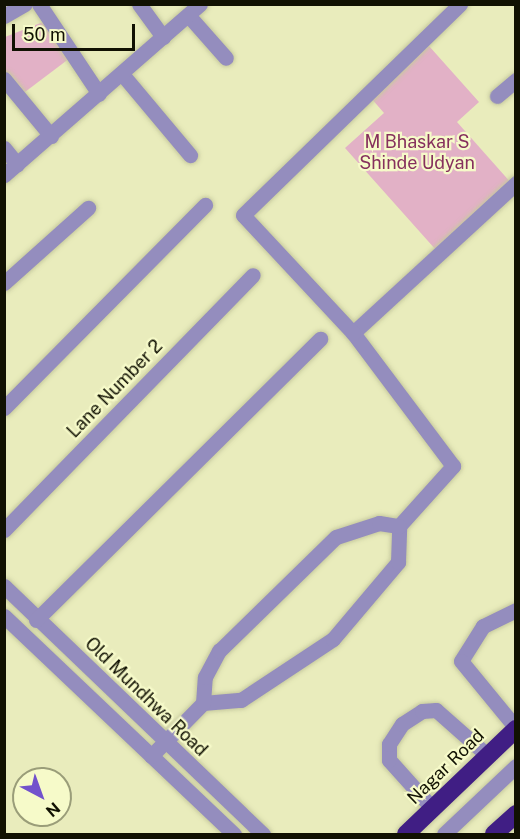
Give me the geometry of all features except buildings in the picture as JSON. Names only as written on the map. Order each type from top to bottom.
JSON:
[{"type":"highway","name":"Nagar Road","points":[[406,834],[516,729]]},
{"type":"highway","points":[[494,834],[516,814]]},
{"type":"street","points":[[4,16],[26,4]]},
{"type":"street","points":[[39,4],[99,94]]},
{"type":"street","points":[[140,4],[163,37]]},
{"type":"street","points":[[4,175],[200,4]]},
{"type":"street","points":[[203,703],[241,700],[333,639],[398,562],[399,526],[453,466],[353,333],[243,215],[459,4]]},
{"type":"street","points":[[188,15],[226,58]]},
{"type":"street","points":[[122,74],[190,155]]},
{"type":"street","points":[[4,79],[51,136]]},
{"type":"street","points":[[497,96],[516,80]]},
{"type":"street","points":[[4,148],[17,164]]},
{"type":"street","points":[[353,333],[516,183]]},
{"type":"street","points":[[4,408],[205,206]]},
{"type":"street","points":[[4,284],[88,208]]},
{"type":"street","name":"Lane Number 2","points":[[4,530],[253,275]]},
{"type":"street","points":[[36,620],[320,339]]},
{"type":"street","points":[[151,756],[203,703],[206,676],[219,651],[336,537],[379,523],[399,526]]},
{"type":"street","name":"Old Mundhwa Road","points":[[4,586],[36,620],[264,834]]},
{"type":"street","points":[[516,610],[483,626],[461,662],[516,729]]},
{"type":"street","points":[[4,616],[234,834]]},
{"type":"street","points":[[433,809],[389,759],[389,744],[402,724],[422,711],[436,710],[488,756]]},
{"type":"street","points":[[444,834],[516,766]]},
{"type":"green space","points":[[43,22],[70,58],[21,95],[5,73],[5,37]]},
{"type":"green space","name":"M Bhaskar S Shinde Udyan","points":[[429,46],[479,102],[457,122],[511,183],[436,250],[345,148],[384,113],[371,98]]}]
